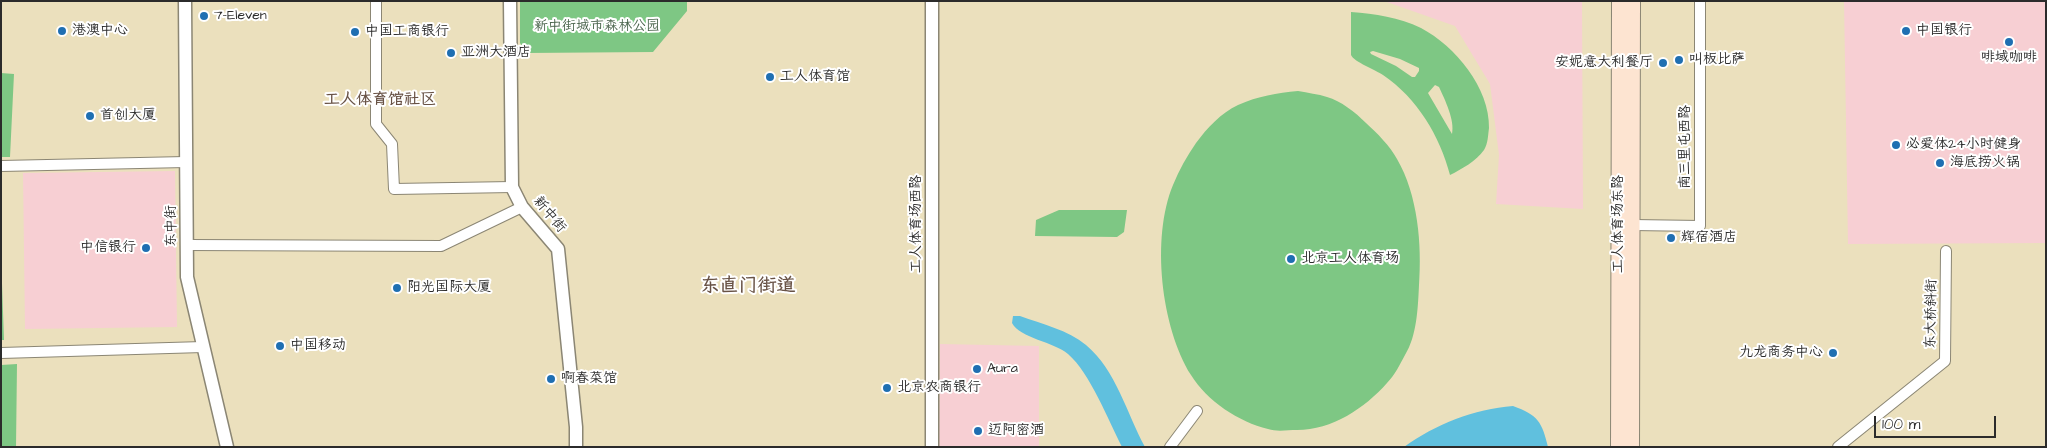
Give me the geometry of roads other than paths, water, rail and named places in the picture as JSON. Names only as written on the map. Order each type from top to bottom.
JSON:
[{"type":"main road","name":"工人体育场东路","points":[[1618,447],[1619,1]]},
{"type":"main road","name":"工人体育场东路","points":[[1632,447],[1633,1]]},
{"type":"street","name":"东中街","points":[[185,1],[187,277],[227,447]]},
{"type":"street","points":[[376,1],[376,124],[392,144],[394,189],[512,186]]},
{"type":"street","name":"新中街","points":[[510,1],[512,186],[522,206],[558,249],[576,427],[576,447]]},
{"type":"street","name":"工人体育场西路","points":[[932,1],[932,447]]},
{"type":"street","name":"南三里屯西路","points":[[1633,225],[1700,226],[1700,1]]},
{"type":"street","points":[[1,166],[186,162]]},
{"type":"street","points":[[187,245],[441,246],[522,206]]},
{"type":"street","name":"东大桥斜街","points":[[1838,447],[1945,361],[1946,251]]},
{"type":"street","points":[[1,352],[203,347]]},
{"type":"street","points":[[1170,447],[1198,411]]},
{"type":"water","points":[[1013,316],[1020,316],[1063,331],[1086,345],[1096,355],[1113,380],[1145,447],[1122,447],[1091,385],[1076,362],[1062,350],[1016,328],[1012,323]]},
{"type":"water","points":[[1513,406],[1538,420],[1544,431],[1548,447],[1404,447],[1429,431],[1456,419],[1484,410]]},
{"type":"place","name":"7-Eleven","points":[[204,16]]},
{"type":"place","name":"港澳中心","points":[[62,31]]},
{"type":"place","name":"中国银行","points":[[1906,31]]},
{"type":"place","name":"中国工商银行","points":[[355,32]]},
{"type":"place","name":"啡域咖啡","points":[[2009,42]]},
{"type":"place","name":"亚洲大酒店","points":[[451,53]]},
{"type":"place","name":"叫板比萨","points":[[1679,60]]},
{"type":"place","name":"安妮意大利餐厅","points":[[1663,63]]},
{"type":"place","name":"工人体育馆","points":[[770,77]]},
{"type":"place","name":"首创大厦","points":[[90,116]]},
{"type":"place","name":"必爱体24小时健身","points":[[1896,145]]},
{"type":"place","name":"海底捞火锅","points":[[1940,163]]},
{"type":"place","name":"辉宿酒店","points":[[1671,238]]},
{"type":"place","name":"中信银行","points":[[146,248]]},
{"type":"place","name":"北京工人体育场","points":[[1291,259]]},
{"type":"place","name":"阳光国际大厦","points":[[397,288]]},
{"type":"place","name":"中国移动","points":[[280,346]]},
{"type":"place","name":"九龙商务中心","points":[[1833,353]]},
{"type":"place","name":"Aura","points":[[977,369]]},
{"type":"place","name":"啊春菜馆","points":[[551,379]]},
{"type":"place","name":"北京农商银行","points":[[887,388]]},
{"type":"place","name":"迈阿密酒","points":[[978,431]]},
{"type":"district","name":"工人体育馆社区","points":[[380,101]]},
{"type":"district","name":"东直门街道","points":[[748,287]]},
{"type":"park label","name":"新中街城市森林公园","points":[[597,27]]}]
